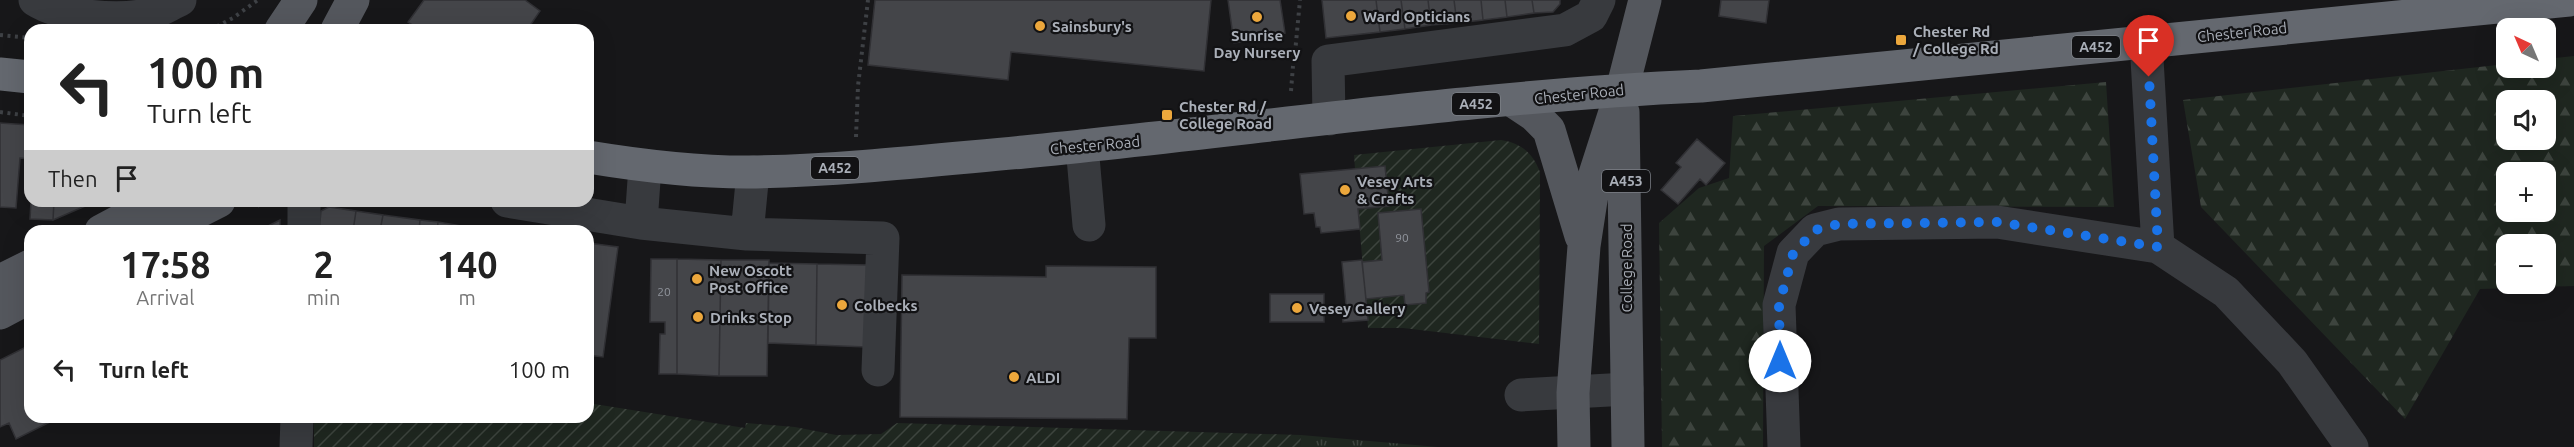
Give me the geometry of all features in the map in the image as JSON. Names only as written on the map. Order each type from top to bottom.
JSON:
[{"type":"highway","name":"Chester Road","points":[[594,158],[645,166],[753,172],[856,167],[1622,90],[1712,85],[2569,0]]},
{"type":"highway","points":[[0,74],[24,76]]},
{"type":"main road","points":[[285,24],[301,0]]},
{"type":"main road","points":[[340,24],[353,0]]},
{"type":"main road","name":"College Road","points":[[1574,447],[1573,393],[1584,246],[1595,174],[1622,90],[1645,0]]},
{"type":"main road","name":"College Road","points":[[1622,90],[1626,171],[1628,447]]},
{"type":"main road","name":"College Road","points":[[1513,101],[1534,115],[1549,130],[1584,246]]},
{"type":"main road","points":[[111,225],[146,207]]},
{"type":"main road","points":[[172,225],[207,207]]},
{"type":"main road","points":[[0,280],[24,269]]},
{"type":"main road","points":[[0,313],[24,300]]},
{"type":"street","points":[[35,0],[44,6],[102,19],[151,14],[180,0]]},
{"type":"street","points":[[1329,119],[1328,61],[1565,30],[1591,16],[1599,0]]},
{"type":"street","points":[[2146,42],[2158,247]]},
{"type":"street","points":[[1082,146],[1089,225]]},
{"type":"street","points":[[641,223],[645,166]]},
{"type":"street","points":[[747,234],[753,172]]},
{"type":"street","points":[[303,225],[304,207]]},
{"type":"street","points":[[544,207],[641,223],[747,234],[883,238],[878,369]]},
{"type":"street","points":[[1784,447],[1779,305],[1793,254],[1815,230],[1839,224],[1997,222],[2158,247],[2226,292],[2292,362],[2352,447]]},
{"type":"street","points":[[1521,394],[1627,389]]},
{"type":"street","points":[[296,447],[297,423]]},
{"type":"path","points":[[222,24],[258,0]]},
{"type":"path","points":[[856,135],[858,86],[868,0]]},
{"type":"path","points":[[0,35],[24,37]]},
{"type":"path","points":[[0,112],[24,115]]},
{"type":"green space","points":[[2574,56],[2574,286],[2556,287],[2556,234],[2496,234],[2496,288],[2480,289],[2405,419],[2201,207],[2183,100],[2496,65],[2496,78],[2556,78],[2556,58]]},
{"type":"green space","points":[[2106,82],[2114,207],[1818,206],[1764,246],[1763,447],[1662,447],[1659,223],[1699,188],[1729,178],[1733,116]]},
{"type":"green space","points":[[1501,140],[1520,146],[1530,154],[1540,172],[1539,344],[1403,328],[1368,328],[1358,209],[1389,205],[1385,166],[1355,169],[1354,155]]},
{"type":"green space","points":[[594,404],[745,428],[746,423],[795,427],[836,435],[881,434],[897,423],[1301,435],[1300,447],[314,447],[314,423],[594,423]]},
{"type":"green space","points":[[1301,435],[1438,447],[1300,447]]},
{"type":"building","points":[[424,0],[525,0],[540,11],[531,24],[411,24],[408,22]]},
{"type":"building","name":"Sainsbury's","points":[[875,0],[1211,0],[1204,71],[1011,52],[1008,80],[868,65]]},
{"type":"building","name":"Sunrise Day Nursery","points":[[1228,0],[1280,0],[1285,33],[1253,37],[1253,40],[1234,43]]},
{"type":"building","name":"Ward Opticians","points":[[1322,0],[1376,0],[1380,32],[1326,38]]},
{"type":"building","points":[[1376,0],[1401,0],[1405,29],[1380,32]]},
{"type":"building","points":[[1401,0],[1428,0],[1431,25],[1405,29]]},
{"type":"building","points":[[1428,0],[1454,0],[1457,23],[1431,25]]},
{"type":"building","points":[[1454,0],[1481,0],[1483,20],[1457,23]]},
{"type":"building","points":[[1481,0],[1505,0],[1507,17],[1483,20]]},
{"type":"building","points":[[1505,0],[1532,0],[1534,13],[1507,17]]},
{"type":"building","points":[[1532,0],[1560,0],[1560,4],[1553,12],[1534,13]]},
{"type":"building","points":[[1721,0],[1769,0],[1766,23],[1719,16]]},
{"type":"building","points":[[0,123],[24,125],[24,158],[20,158],[16,208],[0,207]]},
{"type":"building","points":[[1697,139],[1725,163],[1706,185],[1700,179],[1678,204],[1661,190],[1681,167],[1676,163]]},
{"type":"building","name":"Vesey Arts & Crafts","points":[[1385,166],[1389,206],[1358,209],[1360,229],[1321,233],[1320,227],[1316,227],[1314,213],[1304,214],[1300,174]]},
{"type":"building","points":[[31,207],[54,207],[53,220],[30,219]]},
{"type":"building","points":[[54,207],[83,207],[53,220]]},
{"type":"building","points":[[329,207],[356,211],[354,225],[320,225],[321,211]]},
{"type":"building","points":[[1421,209],[1429,292],[1426,293],[1426,303],[1405,305],[1404,295],[1366,299],[1362,262],[1382,260],[1378,213]]},
{"type":"building","points":[[356,211],[383,215],[381,225],[354,225]]},
{"type":"building","points":[[383,215],[420,220],[420,225],[381,225]]},
{"type":"building","points":[[280,220],[280,225],[270,225]]},
{"type":"building","points":[[420,220],[438,222],[438,225],[420,225]]},
{"type":"building","points":[[438,222],[456,225],[438,225]]},
{"type":"building","points":[[594,244],[618,247],[603,357],[594,356]]},
{"type":"building","points":[[651,259],[677,259],[677,374],[659,374],[660,334],[665,334],[665,322],[650,322]]},
{"type":"building","name":"Drinks Stop","points":[[677,259],[721,260],[719,376],[677,374]]},
{"type":"building","points":[[721,260],[769,260],[767,376],[719,376]]},
{"type":"building","points":[[1362,260],[1368,320],[1343,322],[1342,305],[1346,305],[1342,262]]},
{"type":"building","points":[[769,263],[817,264],[816,345],[768,343]]},
{"type":"building","name":"Colbecks","points":[[817,264],[869,265],[867,347],[816,345]]},
{"type":"building","name":"ALDI","points":[[1046,266],[1156,267],[1156,338],[1129,338],[1127,419],[900,417],[902,275],[1046,277]]},
{"type":"building","name":"Vesey Gallery","points":[[1270,294],[1324,294],[1324,322],[1270,322]]},
{"type":"building","points":[[24,348],[24,423],[48,423],[16,439],[9,423],[0,427],[0,360]]},
{"type":"place","name":"Ward Opticians","points":[[1351,16]]},
{"type":"place","name":"Sunrise Day Nursery","points":[[1257,17]]},
{"type":"place","name":"Sainsbury's","points":[[1040,26]]},
{"type":"place","name":"Chester Rd / College Rd","points":[[1901,40]]},
{"type":"place","name":"Chester Rd / College Road","points":[[1167,115]]},
{"type":"place","name":"Vesey Arts & Crafts","points":[[1345,190]]},
{"type":"place","name":"New Oscott Post Office","points":[[697,279]]},
{"type":"place","name":"Colbecks","points":[[842,305]]},
{"type":"place","name":"Vesey Gallery","points":[[1297,308]]},
{"type":"place","name":"Drinks Stop","points":[[698,317]]},
{"type":"place","name":"ALDI","points":[[1014,377]]},
{"type":"route","points":[[1780,361],[1779,305],[1793,254],[1815,230],[1839,224],[1997,222],[2158,247],[2149,77]]}]
